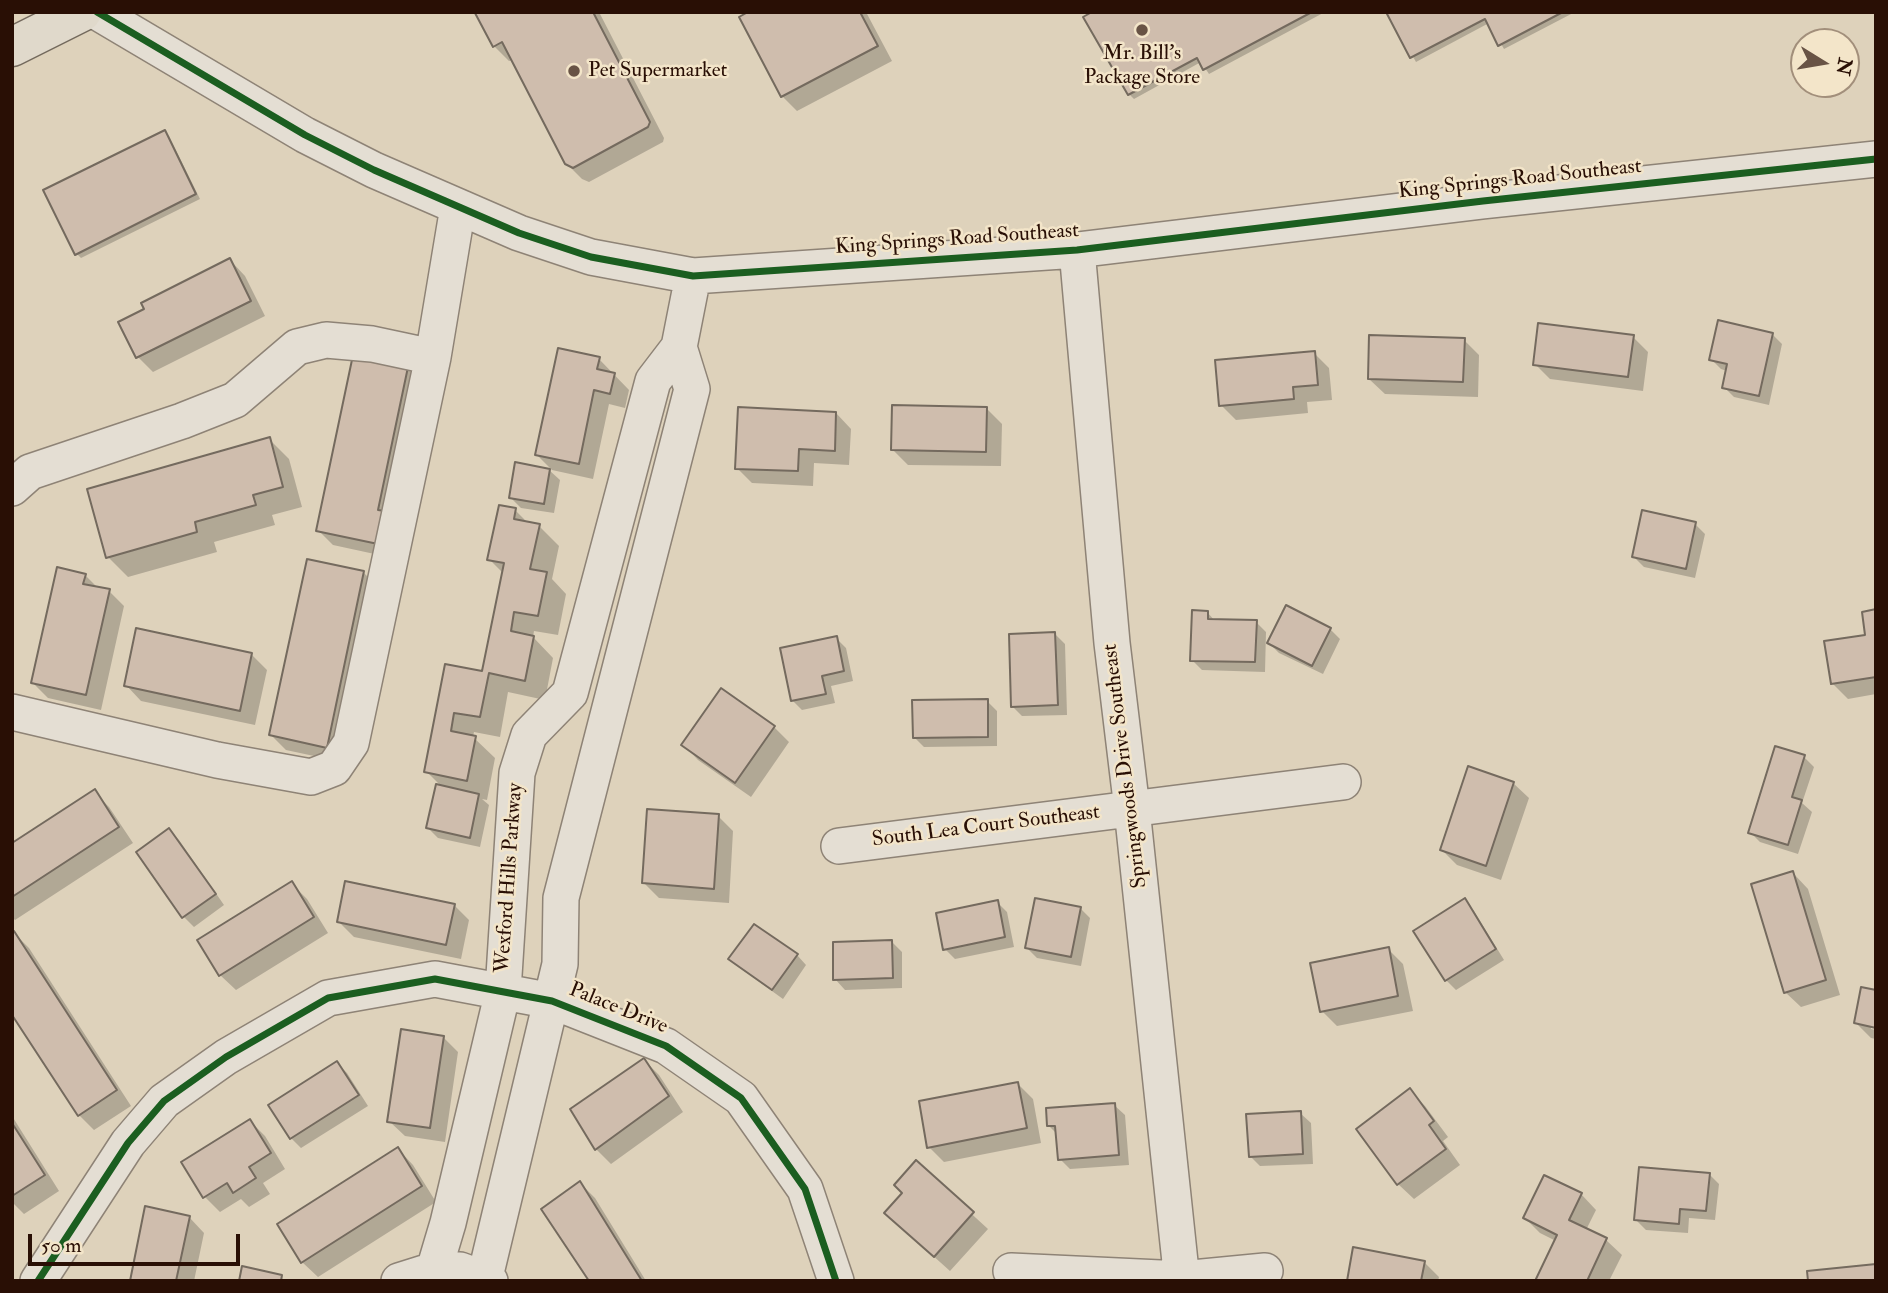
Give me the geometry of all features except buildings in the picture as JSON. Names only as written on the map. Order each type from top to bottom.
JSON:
[{"type":"main road","points":[[12,47],[82,12]]},
{"type":"street","name":"King Springs Road Southeast","points":[[97,12],[305,135],[374,170],[519,233],[591,257],[693,276],[1077,250],[1483,201],[1876,159]]},
{"type":"street","points":[[12,712],[217,760],[311,777],[334,768],[351,743],[433,357],[458,207]]},
{"type":"street","name":"Springwoods Drive Southeast","points":[[1077,250],[1112,643],[1182,1280]]},
{"type":"street","name":"Wexford Hills Parkway","points":[[434,1270],[448,1223],[503,991],[517,774],[529,735],[570,693],[653,381],[679,347],[693,276]]},
{"type":"street","points":[[12,488],[30,472],[182,421],[234,400],[297,347],[326,340],[372,344],[433,357]]},
{"type":"street","name":"Wexford Hills Parkway","points":[[399,1281],[434,1270],[460,1270],[487,1279],[560,964],[561,898],[692,389],[679,347]]},
{"type":"street","points":[[605,564],[644,574]]},
{"type":"street","name":"South Lea Court Southeast","points":[[839,846],[1343,782]]},
{"type":"street","name":"Palace Drive","points":[[38,1281],[128,1143],[164,1101],[226,1057],[328,998],[435,979],[552,1001],[666,1046],[741,1098],[805,1189],[836,1281]]},
{"type":"street","points":[[1012,1271],[1182,1280],[1265,1271]]},
{"type":"cycle path","points":[[97,12],[305,135],[374,170],[519,233],[591,257],[693,276],[1077,250],[1483,201],[1876,159]]},
{"type":"cycle path","points":[[38,1281],[128,1143],[164,1101],[226,1057],[328,998],[435,979],[552,1001],[666,1046],[741,1098],[805,1189],[836,1281]]},
{"type":"place","name":"Mr. Bill's Package Store","points":[[1142,30]]},
{"type":"place","name":"Pet Supermarket","points":[[574,71]]}]
